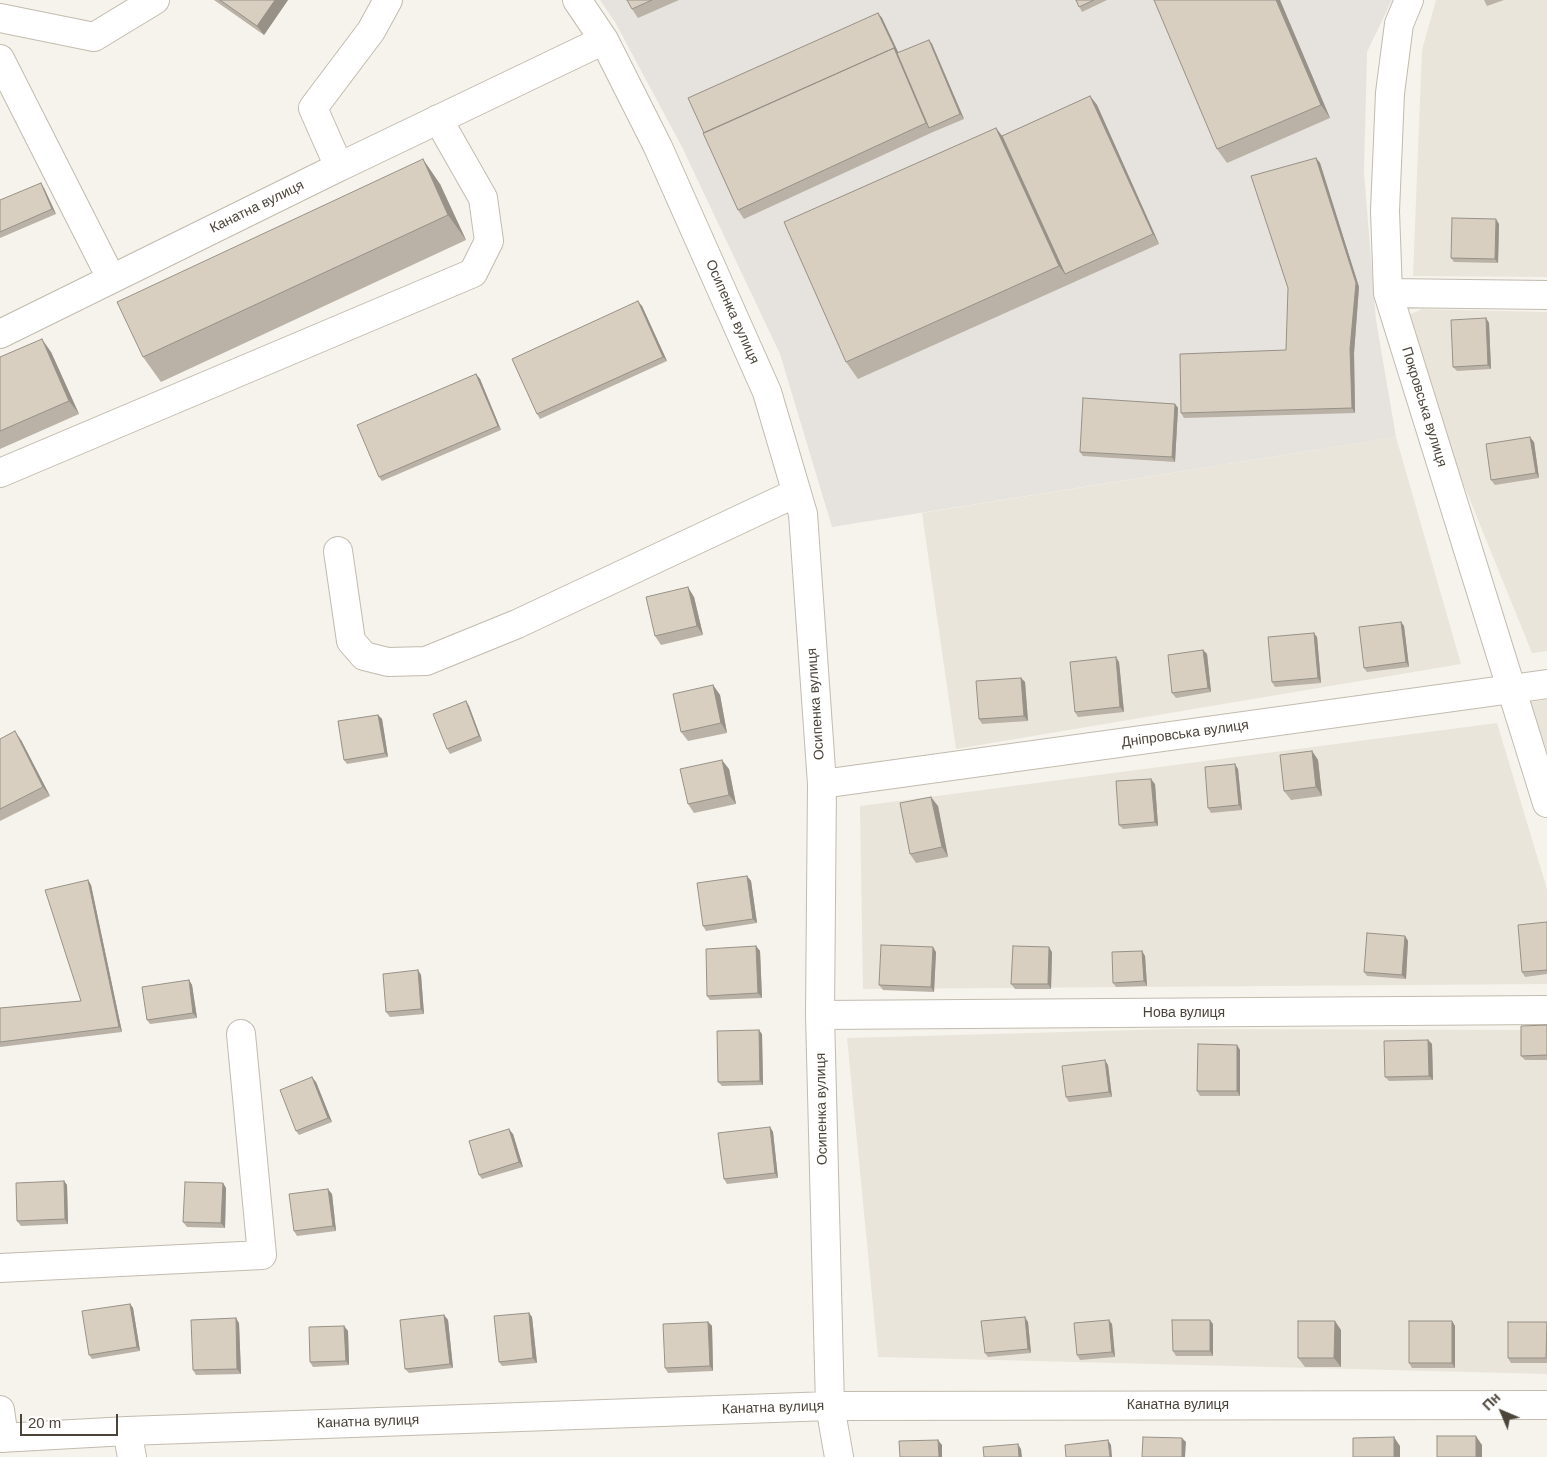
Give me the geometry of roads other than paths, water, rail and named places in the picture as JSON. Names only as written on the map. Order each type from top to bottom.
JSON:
[{"type":"street","points":[[0,18],[94,37],[155,0]]},
{"type":"street","points":[[339,167],[313,108],[371,30],[388,0]]},
{"type":"street","name":"Осипенка вулиця","points":[[577,0],[604,40],[658,147],[767,392],[802,514],[822,784],[820,1015],[830,1406],[839,1457]]},
{"type":"street","name":"Покровська вулиця","points":[[1409,0],[1399,24],[1390,93],[1385,211],[1388,292],[1547,803]]},
{"type":"street","name":"Канатна вулиця","points":[[0,334],[339,167],[604,40]]},
{"type":"street","points":[[0,60],[111,278]]},
{"type":"street","points":[[0,473],[473,273],[489,241],[483,198],[438,119]]},
{"type":"street","points":[[1388,292],[1547,294]]},
{"type":"street","points":[[338,551],[351,641],[364,656],[388,662],[426,661],[517,624],[796,493]]},
{"type":"street","name":"Дніпровська вулиця","points":[[822,784],[1547,684]]},
{"type":"street","name":"Нова вулиця","points":[[820,1015],[1547,1010]]},
{"type":"street","points":[[0,1268],[262,1255],[241,1034]]},
{"type":"street","name":"Канатна вулиця","points":[[2,1438],[127,1431],[830,1406],[1547,1405]]},
{"type":"street","points":[[0,1410],[2,1438]]},
{"type":"street","points":[[127,1431],[132,1457]]}]
